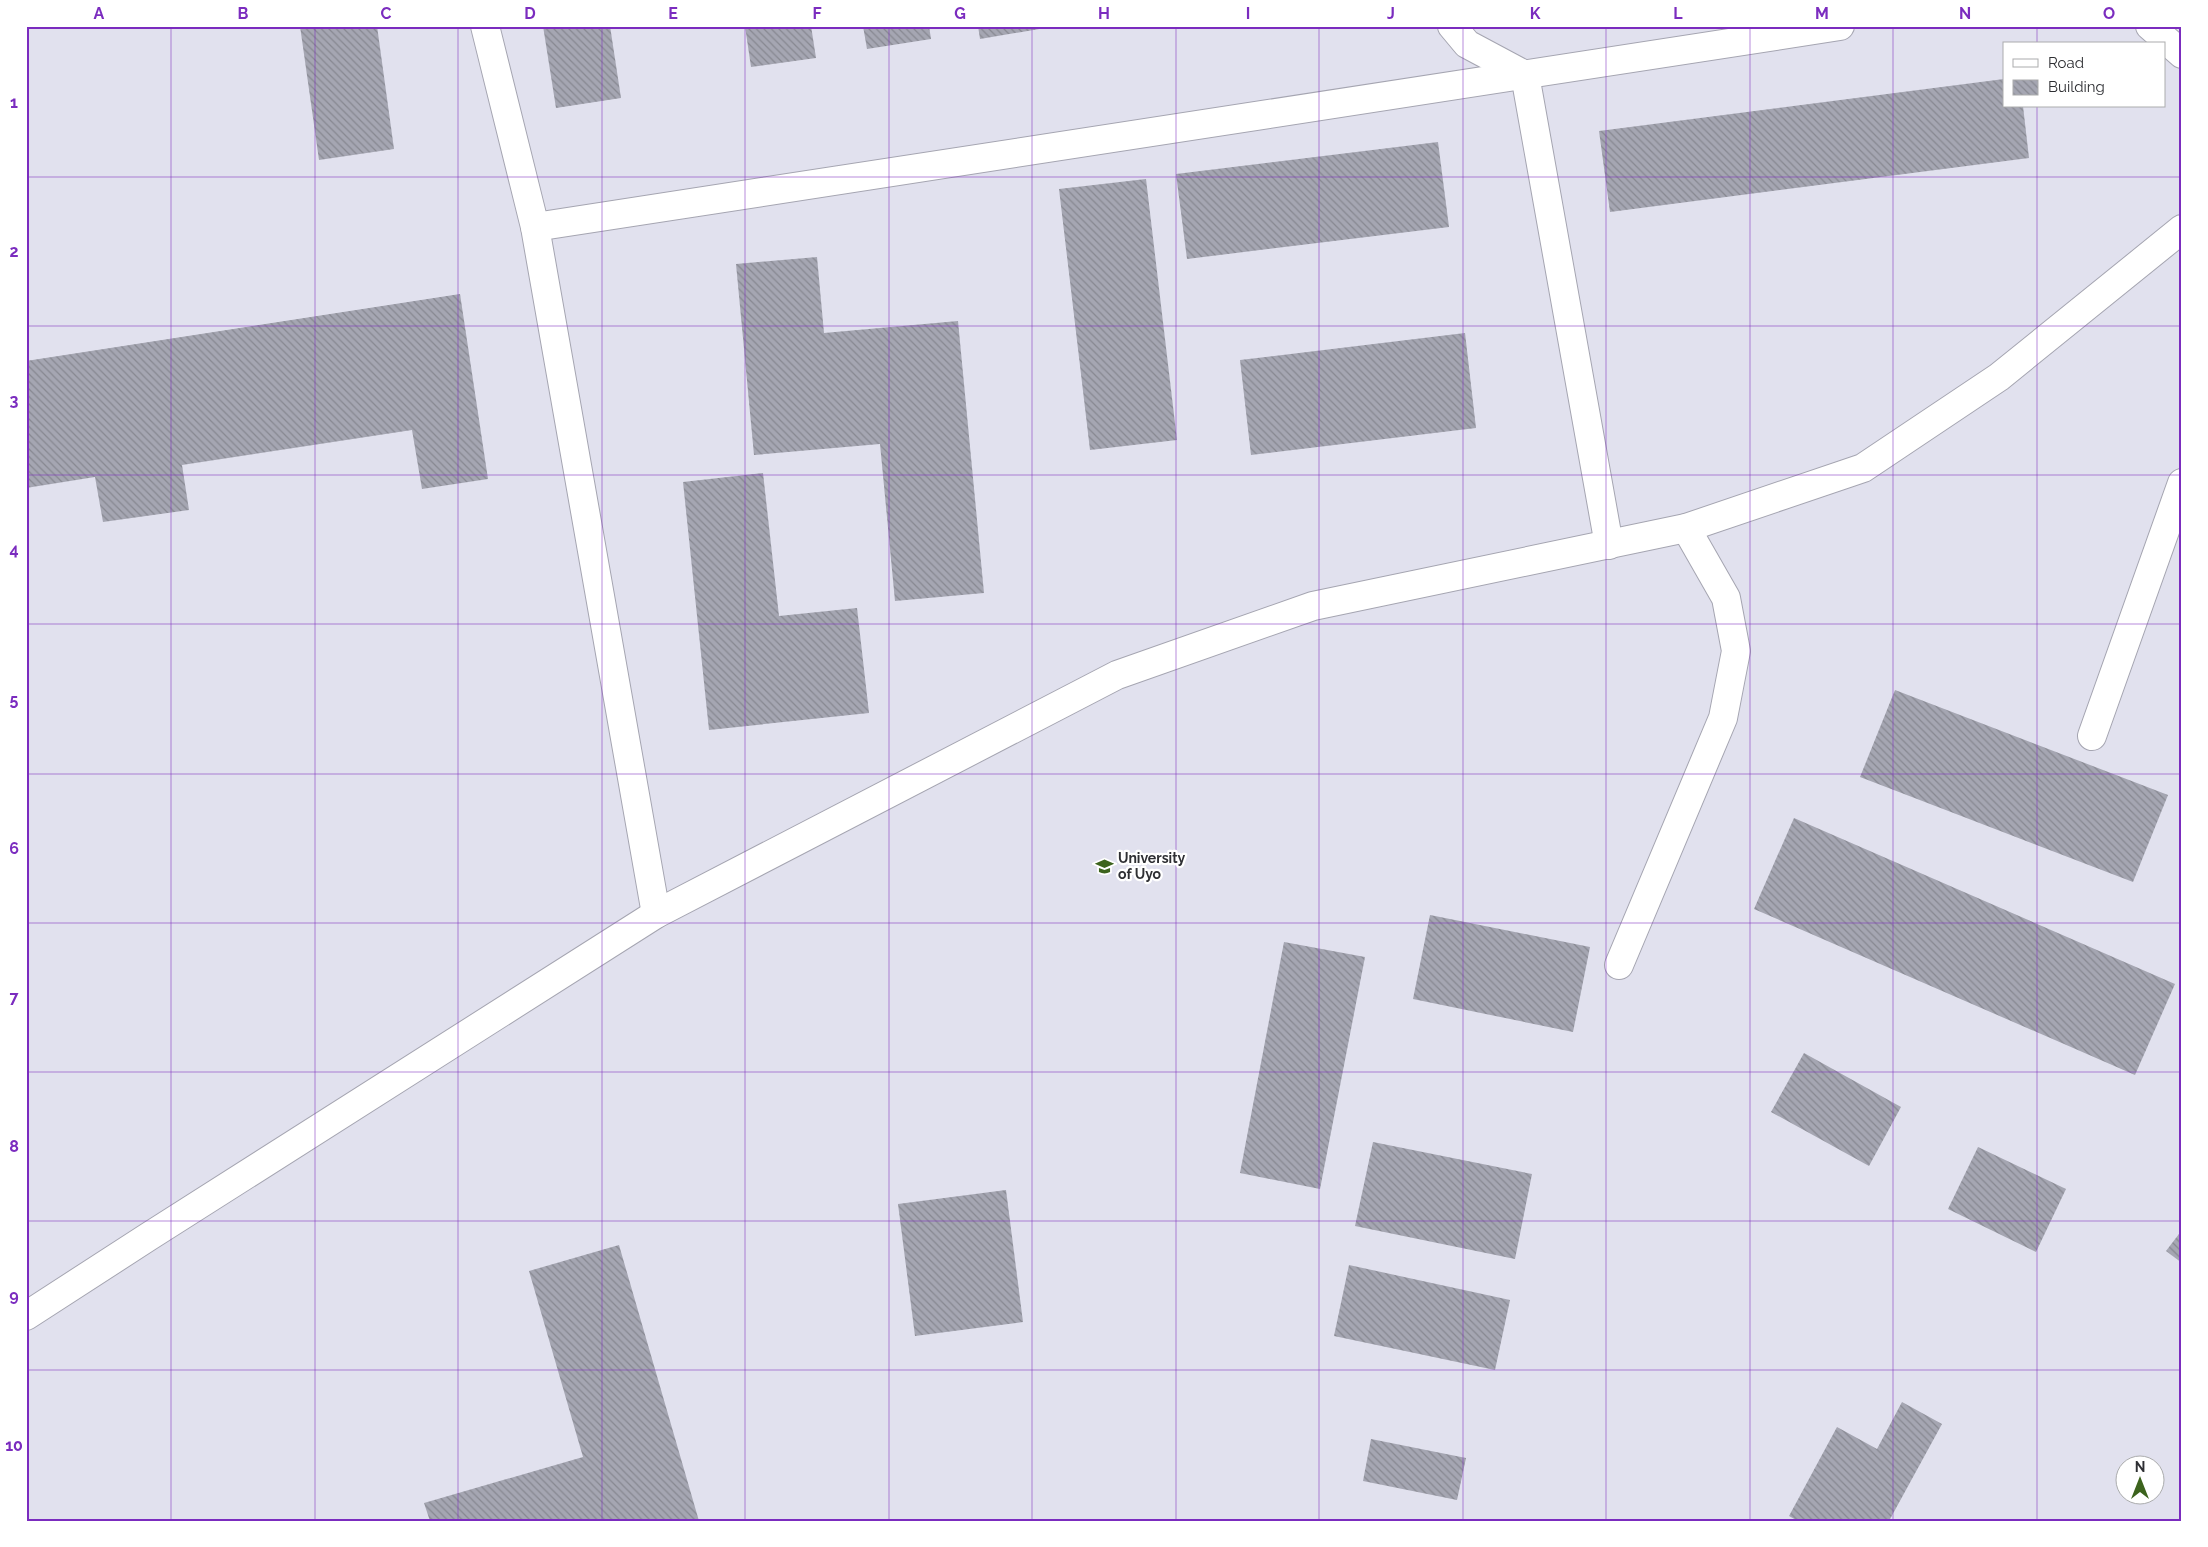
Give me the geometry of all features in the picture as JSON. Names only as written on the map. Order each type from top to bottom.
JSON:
[{"type":"street","points":[[485,26],[535,226],[656,914]]},
{"type":"street","points":[[1452,26],[1467,44],[1526,75]]},
{"type":"street","points":[[535,226],[1840,26]]},
{"type":"street","points":[[2150,26],[2182,54]]},
{"type":"street","points":[[1526,75],[1609,545]]},
{"type":"street","points":[[26,1316],[656,914],[1117,675],[1313,606],[1686,528],[1863,468],[1999,377],[2182,229]]},
{"type":"street","points":[[2092,736],[2182,483]]},
{"type":"street","points":[[1619,965],[1723,718],[1736,651],[1726,598],[1686,528]]},
{"type":"building","points":[[300,26],[377,26],[394,149],[319,160]]},
{"type":"building","points":[[543,26],[610,26],[621,98],[556,108]]},
{"type":"building","points":[[745,26],[811,26],[816,58],[751,67]]},
{"type":"building","points":[[863,26],[929,26],[931,39],[867,49]]},
{"type":"building","points":[[978,26],[1051,26],[1051,27],[980,39]]},
{"type":"building","points":[[2003,79],[2003,108],[2023,108],[2029,158],[1610,212],[1599,131]]},
{"type":"building","points":[[1438,142],[1449,227],[1187,259],[1176,174]]},
{"type":"building","points":[[1146,179],[1177,440],[1090,450],[1059,189]]},
{"type":"building","points":[[817,257],[824,333],[958,321],[984,593],[895,601],[880,444],[754,455],[736,264]]},
{"type":"building","points":[[460,294],[488,479],[422,489],[412,430],[182,465],[189,510],[103,522],[95,477],[26,488],[26,361]]},
{"type":"building","points":[[1465,333],[1476,428],[1251,455],[1240,360]]},
{"type":"building","points":[[763,473],[779,616],[857,608],[869,713],[709,730],[683,482]]},
{"type":"building","points":[[1895,690],[2168,795],[2133,882],[1860,777]]},
{"type":"building","points":[[1794,818],[2175,984],[2135,1075],[1754,909]]},
{"type":"building","points":[[1430,915],[1590,947],[1573,1032],[1413,999]]},
{"type":"building","points":[[1284,942],[1365,957],[1320,1189],[1240,1173]]},
{"type":"building","points":[[1804,1053],[1901,1107],[1869,1166],[1771,1112]]},
{"type":"building","points":[[1373,1142],[1532,1174],[1515,1259],[1355,1226]]},
{"type":"building","points":[[1978,1147],[2066,1189],[2036,1252],[1948,1209]]},
{"type":"building","points":[[1006,1190],[1023,1322],[915,1336],[898,1204]]},
{"type":"building","points":[[2182,1230],[2182,1263],[2166,1251]]},
{"type":"building","points":[[619,1245],[699,1521],[430,1521],[424,1503],[583,1457],[529,1271]]},
{"type":"building","points":[[1349,1265],[1510,1300],[1495,1370],[1334,1336]]},
{"type":"building","points":[[1902,1402],[1942,1424],[1889,1521],[1798,1521],[1789,1516],[1837,1427],[1877,1449]]},
{"type":"building","points":[[1371,1439],[1466,1458],[1457,1500],[1363,1481]]},
{"type":"place","name":"University of Uyo","points":[[1104,866]]}]
